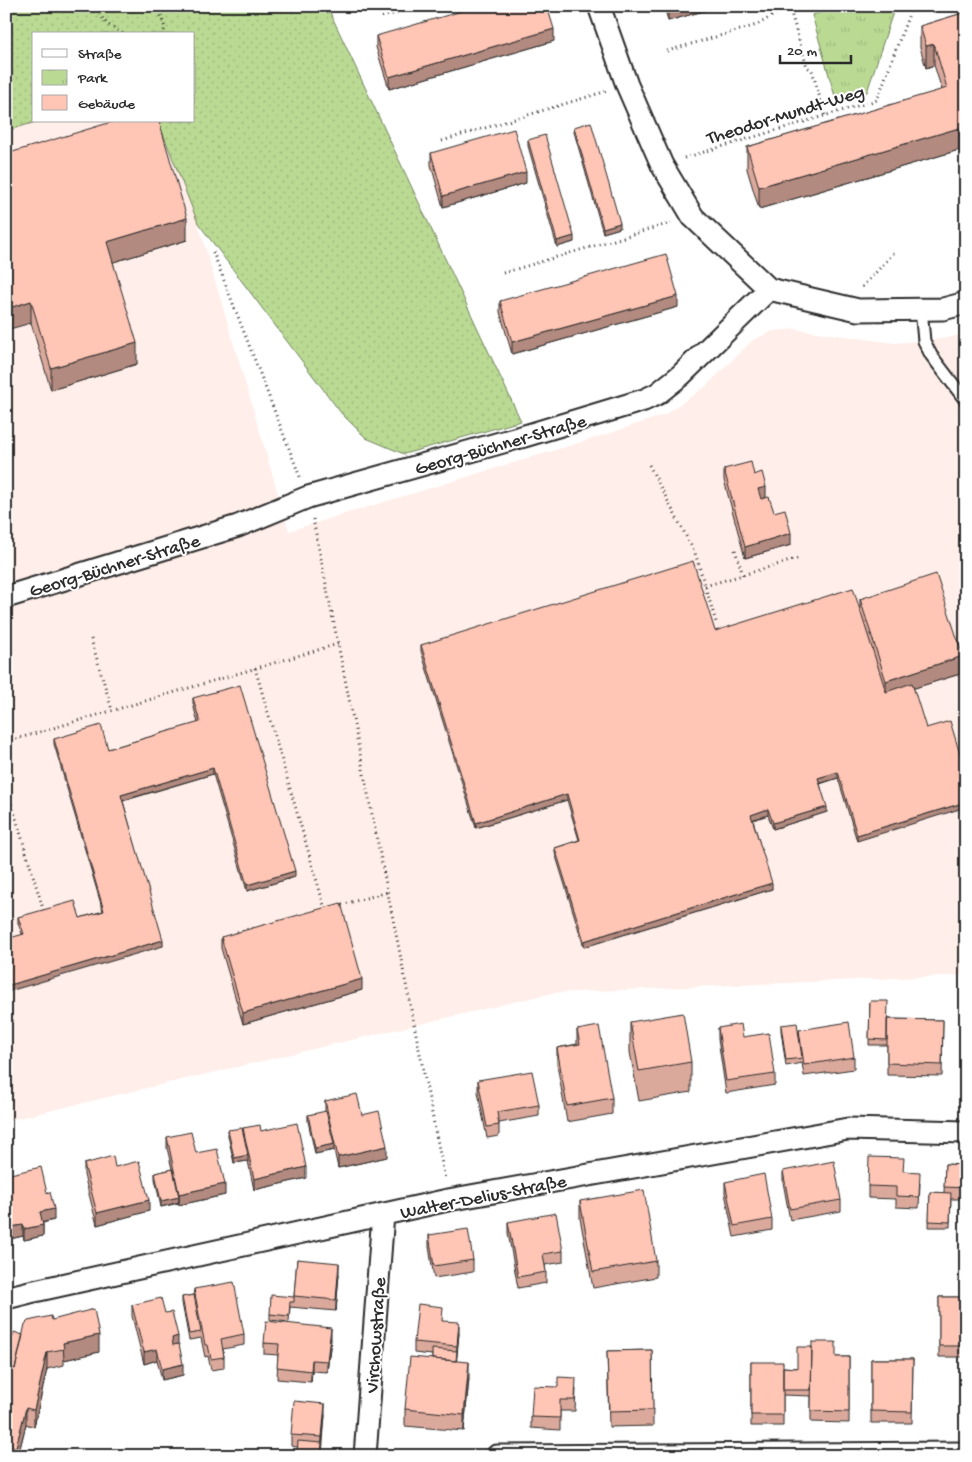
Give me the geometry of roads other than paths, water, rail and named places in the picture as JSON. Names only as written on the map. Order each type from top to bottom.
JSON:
[{"type":"street","points":[[599,6],[627,85],[662,165],[694,217],[769,289],[858,310],[943,308],[966,302]]},
{"type":"street","name":"Georg-Büchner-Straße","points":[[6,597],[238,526],[308,497],[644,400],[657,394],[681,375],[769,289]]},
{"type":"street","name":"Walter-Delius-Straße","points":[[6,1298],[448,1200],[848,1129],[966,1132]]},
{"type":"street","name":"Virchowstraße","points":[[366,1456],[383,1214]]},
{"type":"street","points":[[496,1456],[966,1453]]},
{"type":"lane","points":[[921,309],[924,341],[931,355],[966,401]]}]
